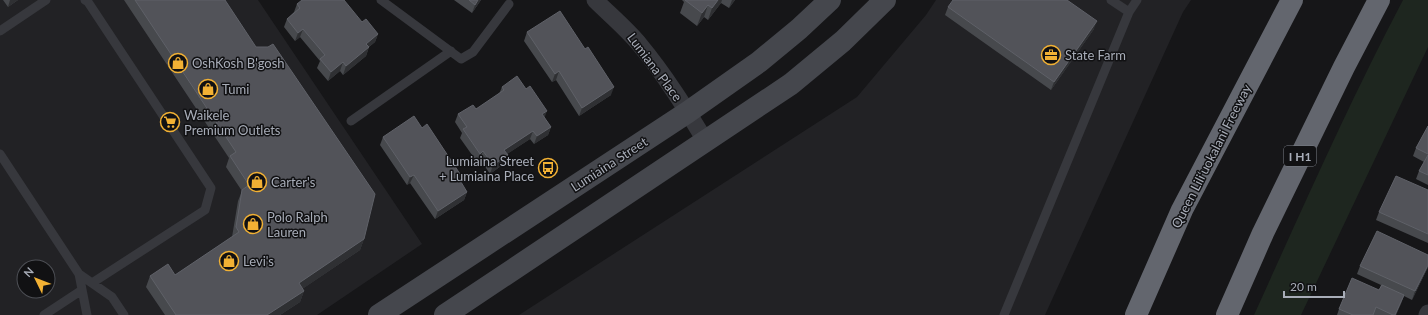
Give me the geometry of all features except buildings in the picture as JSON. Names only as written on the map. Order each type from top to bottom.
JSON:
[{"type":"highway","name":"Queen Liliʻuokalani Freeway","points":[[1136,315],[1182,210],[1292,0]]},
{"type":"highway","name":"I H1","points":[[1227,315],[1262,233],[1344,67],[1379,0]]},
{"type":"highway","points":[[1124,315],[1182,210]]},
{"type":"main road","name":"Lumiaina Street","points":[[378,315],[688,112],[759,62],[799,29],[830,0]]},
{"type":"main road","points":[[445,315],[791,84],[843,41],[885,0]]},
{"type":"street","name":"Lumiana Place","points":[[595,0],[624,27],[640,45],[688,112],[706,142]]},
{"type":"lane","points":[[0,31],[46,0]]},
{"type":"lane","points":[[85,0],[88,2],[211,188],[205,210],[92,283]]},
{"type":"lane","points":[[381,0],[461,59],[473,52],[509,4]]},
{"type":"lane","points":[[1111,0],[1129,12]]},
{"type":"lane","points":[[1004,315],[1129,12],[1137,0]]},
{"type":"lane","points":[[351,121],[451,51]]},
{"type":"lane","points":[[0,154],[79,274],[112,298],[124,315]]},
{"type":"lane","points":[[79,274],[87,315]]},
{"type":"lane","points":[[44,315],[82,290]]},
{"type":"shaded area","name":"Waikele Premium Outlets","points":[[0,0],[258,0],[422,244],[317,315],[0,315]]},
{"type":"shaded area","points":[[936,0],[1191,0],[1183,12],[1045,315],[519,315],[857,97],[926,15]]},
{"type":"shaded area","points":[[1403,0],[1428,0],[1428,47],[1301,315],[1254,315],[1345,117]]},
{"type":"place","name":"State Farm","points":[[1051,55]]},
{"type":"place","name":"OshKosh B'gosh","points":[[178,63]]},
{"type":"place","name":"Tumi","points":[[208,89]]},
{"type":"place","name":"Waikele Premium Outlets","points":[[170,122]]},
{"type":"place","name":"Lumiaina Street + Lumiaina Place","points":[[548,168]]},
{"type":"place","name":"Carter's","points":[[257,182]]},
{"type":"place","name":"Polo Ralph Lauren","points":[[253,224]]},
{"type":"place","name":"Levi's","points":[[229,261]]}]
